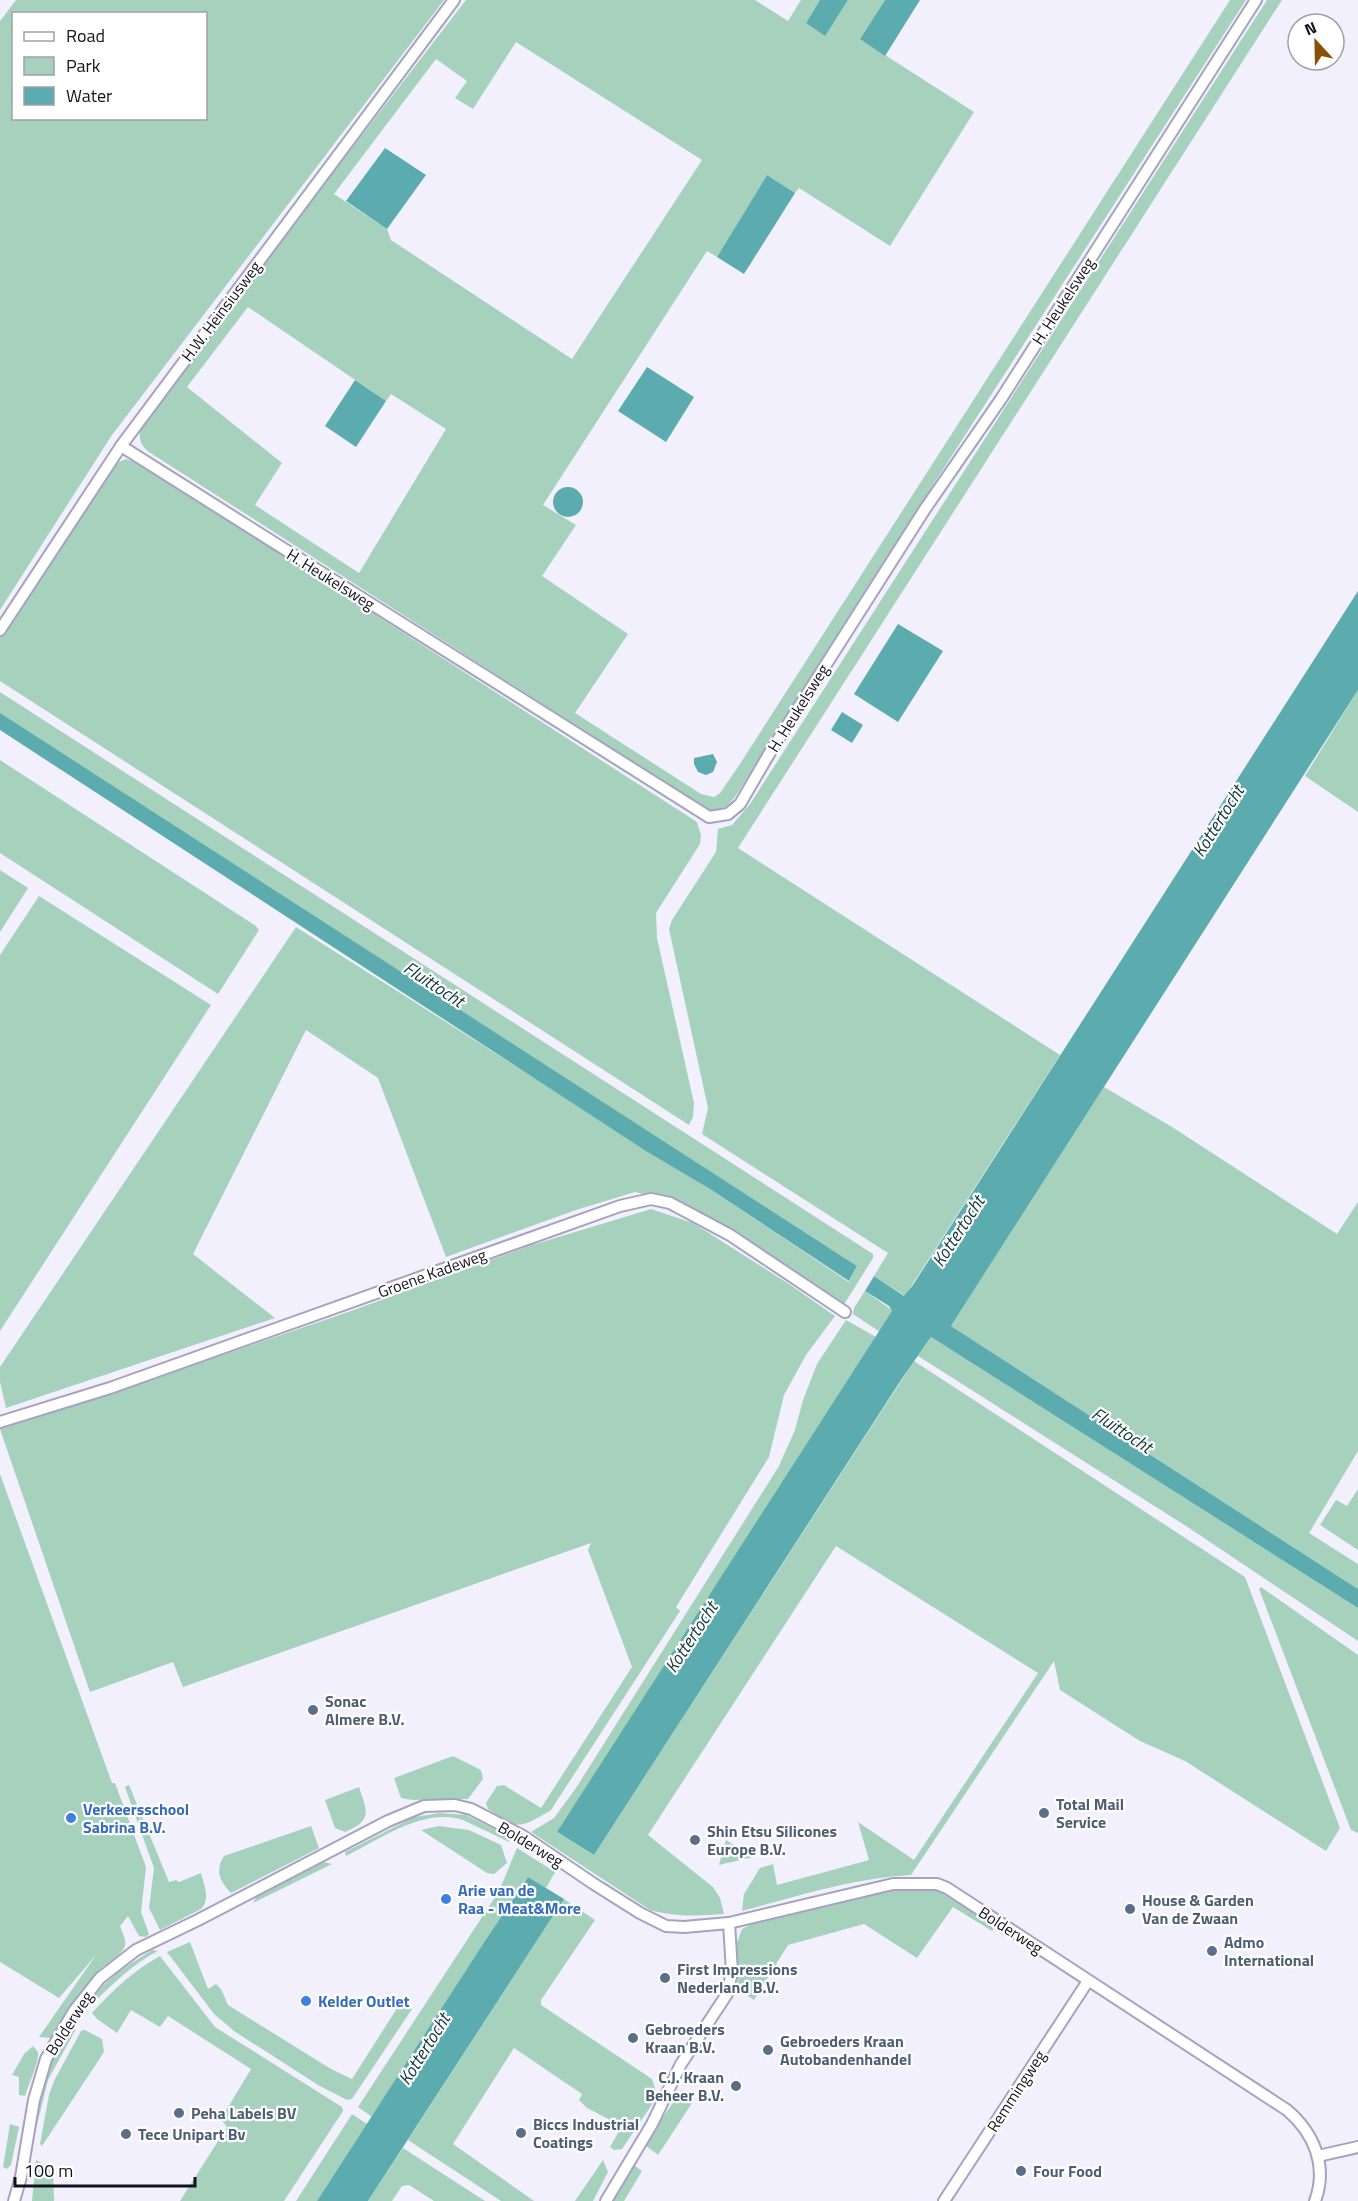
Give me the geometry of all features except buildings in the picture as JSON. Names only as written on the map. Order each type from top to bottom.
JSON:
[{"type":"street","name":"H.W. Heinsiusweg","points":[[0,630],[121,446],[454,0]]},
{"type":"street","name":"H. Heukelsweg","points":[[121,446],[709,817],[728,814],[740,804],[769,754],[906,539],[1001,399],[1256,0]]},
{"type":"street","name":"Groene Kadeweg","points":[[0,1422],[110,1388],[620,1206],[651,1199],[670,1203],[730,1234],[845,1312]]},
{"type":"street","name":"Bolderweg","points":[[14,2201],[21,2177],[34,2100],[46,2058],[74,2011],[100,1978],[136,1950],[224,1907],[388,1821],[424,1806],[455,1805],[471,1809],[523,1836],[603,1890],[666,1926],[684,1927],[729,1923],[893,1884],[937,1884],[998,1920],[1287,2110],[1307,2130],[1318,2156],[1320,2172],[1315,2201]]},
{"type":"street","points":[[606,2201],[652,2124],[681,2064],[728,1994],[732,1972],[729,1923]]},
{"type":"street","name":"Remmingweg","points":[[944,2201],[1088,1981]]},
{"type":"street","points":[[1318,2156],[1358,2147]]},
{"type":"green space","points":[[16,0],[444,0],[112,435],[0,610],[0,21]]},
{"type":"green space","points":[[466,0],[755,0],[788,21],[801,0],[820,0],[806,23],[825,35],[848,0],[885,0],[860,39],[974,112],[890,246],[799,188],[795,193],[767,175],[717,257],[707,251],[543,505],[576,525],[542,576],[628,634],[575,713],[701,794],[714,797],[720,793],[738,767],[1230,0],[1246,0],[931,488],[737,794],[726,806],[712,812],[144,447],[140,438],[141,427]],"holes":[[[516,42],[702,160],[572,359],[391,240],[387,229],[334,194],[436,59],[467,81],[455,98],[473,109]],[[248,307],[386,401],[391,394],[446,429],[359,573],[255,505],[282,463],[187,387]]]},
{"type":"green space","points":[[1267,0],[1282,0],[738,848],[1060,1055],[905,1296],[874,1276],[888,1253],[702,1134],[708,1108],[669,929],[672,920],[716,852],[718,829],[732,825],[750,804]]},
{"type":"green space","points":[[126,459],[144,466],[697,822],[701,835],[700,844],[656,913],[657,938],[694,1103],[693,1117],[689,1125],[0,681],[0,635],[105,472],[112,465]]},
{"type":"green space","points":[[1358,690],[1358,812],[1305,776]]},
{"type":"green space","points":[[0,692],[873,1254],[873,1258],[843,1306],[677,1202],[635,1192],[576,1210],[446,1257],[378,1078],[306,1030],[193,1254],[275,1318],[6,1408],[0,1382],[0,1367],[296,927],[710,1189],[849,1282],[857,1266],[13,723],[0,714]]},
{"type":"green space","points":[[0,760],[256,926],[259,930],[218,994],[0,853]]},
{"type":"green space","points":[[0,870],[28,888],[0,932]]},
{"type":"green space","points":[[39,896],[211,1005],[0,1331],[0,955]]},
{"type":"green space","points":[[1104,1087],[1172,1127],[1337,1234],[1358,1202],[1358,1451],[1309,1533],[1358,1564],[1358,1589],[951,1326]]},
{"type":"green space","points":[[651,1209],[693,1223],[835,1316],[806,1355],[784,1395],[769,1457],[676,1607],[680,1611],[551,1810],[519,1825],[488,1809],[486,1803],[497,1786],[504,1785],[541,1808],[632,1667],[588,1550],[591,1543],[183,1687],[173,1662],[90,1692],[0,1429],[351,1311],[532,1245]]},
{"type":"green space","points":[[865,1291],[893,1311],[880,1332],[853,1314],[854,1308]]},
{"type":"green space","points":[[846,1320],[876,1337],[558,1833],[594,1855],[914,1361],[1245,1577],[1340,1828],[1326,1851],[1185,1761],[1140,1741],[1060,1690],[1054,1661],[911,1875],[847,1884],[742,1911],[744,1894],[760,1868],[773,1864],[777,1885],[869,1860],[858,1822],[914,1860],[1038,1673],[836,1546],[648,1835],[713,1887],[720,1898],[724,1914],[668,1914],[650,1910],[531,1832],[554,1818],[576,1788],[779,1466],[795,1430],[803,1400],[817,1364]]},
{"type":"green space","points":[[931,1337],[1358,1608],[1358,1641],[1186,1526],[918,1356]]},
{"type":"green space","points":[[0,1474],[112,1783],[115,1783],[146,1867],[141,1912],[149,1934],[146,1937],[139,1936],[128,1916],[120,1926],[125,1940],[124,1948],[90,1981],[51,2038],[39,2037],[96,1955],[59,1998],[0,1962]]},
{"type":"green space","points":[[1358,1489],[1358,1550],[1320,1525],[1336,1500],[1347,1506]]},
{"type":"green space","points":[[1261,1587],[1358,1655],[1358,1833],[1351,1830],[1259,1589]]},
{"type":"green space","points":[[453,1756],[481,1770],[483,1779],[468,1799],[412,1800],[401,1798],[394,1778]]},
{"type":"green space","points":[[129,1785],[169,1882],[176,1880],[179,1882],[201,1873],[205,1887],[206,1901],[201,1909],[160,1930],[149,1908],[154,1868],[125,1787]]},
{"type":"green space","points":[[359,1787],[366,1814],[364,1819],[345,1832],[335,1828],[325,1800]]},
{"type":"green space","points":[[440,1813],[466,1815],[510,1837],[509,1842],[463,1820],[448,1817],[433,1818],[403,1827],[346,1856],[345,1852],[414,1817]]},
{"type":"green space","points":[[311,1826],[319,1848],[231,1893],[224,1884],[219,1871],[224,1856]]},
{"type":"green space","points":[[439,1826],[469,1830],[501,1845],[507,1863],[494,1874],[487,1873],[421,1830]]},
{"type":"green space","points":[[726,1840],[753,1857],[719,1865]]},
{"type":"green space","points":[[517,1848],[555,1872],[546,1888],[528,1877],[524,1882],[372,2117],[358,2107],[499,1891]]},
{"type":"green space","points":[[324,1862],[332,1864],[253,1903],[256,1897]]},
{"type":"green space","points":[[928,1888],[951,1895],[998,1923],[992,1931],[953,1907],[917,1958],[864,1924],[788,1945],[754,2000],[738,1989],[736,1945],[742,1929],[756,1922],[892,1889]]},
{"type":"green space","points":[[564,1899],[595,1920],[541,2000],[541,2005],[652,2079],[656,2092],[655,2100],[622,2149],[614,2150],[610,2147],[622,2126],[587,2108],[579,2100],[582,2094],[514,2048],[453,2144],[534,2201],[501,2201],[408,2140]]},
{"type":"green space","points":[[190,1942],[208,1989],[216,1984],[221,1989],[228,2005],[331,2069],[352,2079],[401,2002],[412,2009],[352,2099],[347,2100],[318,2085],[234,2031],[214,2014],[167,1952]]},
{"type":"green space","points":[[152,1950],[158,1951],[130,1969],[90,2006],[107,1982]]},
{"type":"green space","points":[[160,1956],[215,2027],[342,2107],[343,2111],[284,2201],[180,2201],[227,2127],[221,2119],[251,2069],[168,2016],[160,2027],[131,2010],[117,2033],[92,2013],[124,1982]]},
{"type":"green space","points":[[76,2029],[48,2080],[33,2141],[34,2116],[45,2077],[70,2033]]},
{"type":"green space","points":[[85,2030],[102,2039],[104,2052],[42,2146],[40,2144],[49,2095],[54,2081],[81,2031]]},
{"type":"green space","points":[[33,2046],[38,2052],[35,2067],[25,2096],[19,2095],[19,2077],[12,2075],[24,2054]]},
{"type":"green space","points":[[682,2090],[694,2100],[658,2155],[645,2145],[646,2141]]},
{"type":"green space","points":[[352,2114],[367,2124],[317,2201],[296,2201]]},
{"type":"green space","points":[[10,2124],[19,2127],[11,2165],[7,2169],[3,2167]]},
{"type":"green space","points":[[403,2148],[485,2201],[434,2201],[409,2185],[402,2186],[392,2201],[368,2201]]},
{"type":"green space","points":[[36,2160],[53,2169],[54,2201],[32,2201]]},
{"type":"green space","points":[[603,2160],[608,2172],[593,2201],[575,2201]]},
{"type":"green space","points":[[634,2165],[642,2171],[624,2201],[610,2201]]},
{"type":"water","points":[[820,0],[848,0],[825,36],[806,23]]},
{"type":"water","points":[[885,0],[920,0],[885,56],[860,39]]},
{"type":"water","points":[[385,148],[426,175],[387,229],[346,201]]},
{"type":"water","points":[[767,175],[795,193],[744,274],[717,257]]},
{"type":"water","points":[[647,367],[694,397],[666,442],[618,411]]},
{"type":"water","points":[[355,380],[386,401],[356,447],[325,426]]},
{"type":"water","points":[[568,487],[574,488],[582,496],[582,508],[574,516],[568,517],[562,516],[554,508],[553,502],[554,496],[562,488]]},
{"type":"water","name":"Kottertocht","points":[[1358,591],[1358,690],[951,1326],[1358,1589],[1358,1608],[931,1337],[594,1855],[557,1832],[892,1311],[889,1306],[865,1291],[874,1276],[904,1296],[913,1285]]},
{"type":"water","points":[[898,624],[943,651],[898,722],[854,694]]},
{"type":"water","points":[[842,712],[863,725],[852,743],[831,730]]},
{"type":"water","points":[[0,713],[857,1266],[849,1281],[0,730]]},
{"type":"water","points":[[713,754],[717,762],[713,772],[706,775],[698,772],[694,758]]},
{"type":"water","name":"Kottertocht","points":[[528,1877],[564,1899],[368,2201],[317,2201],[485,1941]]},
{"type":"place","name":"Sonac Almere B.V.","points":[[313,1710]]},
{"type":"place","name":"Total Mail Service","points":[[1044,1813]]},
{"type":"place","name":"Verkeersschool Sabrina B.V.","points":[[71,1818]]},
{"type":"place","name":"Shin Etsu Silicones Europe B.V.","points":[[695,1840]]},
{"type":"place","name":"Arie van de Raa - Meat&More","points":[[446,1899]]},
{"type":"place","name":"House & Garden Van de Zwaan","points":[[1130,1909]]},
{"type":"place","name":"Admo International","points":[[1212,1951]]},
{"type":"place","name":"First Impressions Nederland B.V.","points":[[665,1978]]},
{"type":"place","name":"Kelder Outlet","points":[[306,2001]]},
{"type":"place","name":"Gebroeders Kraan B.V.","points":[[633,2038]]},
{"type":"place","name":"Gebroeders Kraan Autobandenhandel","points":[[768,2050]]},
{"type":"place","name":"C.J. Kraan Beheer B.V.","points":[[736,2086]]},
{"type":"place","name":"Peha Labels BV","points":[[179,2113]]},
{"type":"place","name":"Biccs Industrial Coatings","points":[[521,2133]]},
{"type":"place","name":"Tece Unipart Bv","points":[[126,2134]]},
{"type":"place","name":"Four Food","points":[[1021,2171]]},
{"type":"water label","name":"Fluittocht","points":[[434,984]]},
{"type":"water label","name":"Fluittocht","points":[[1122,1430]]}]
